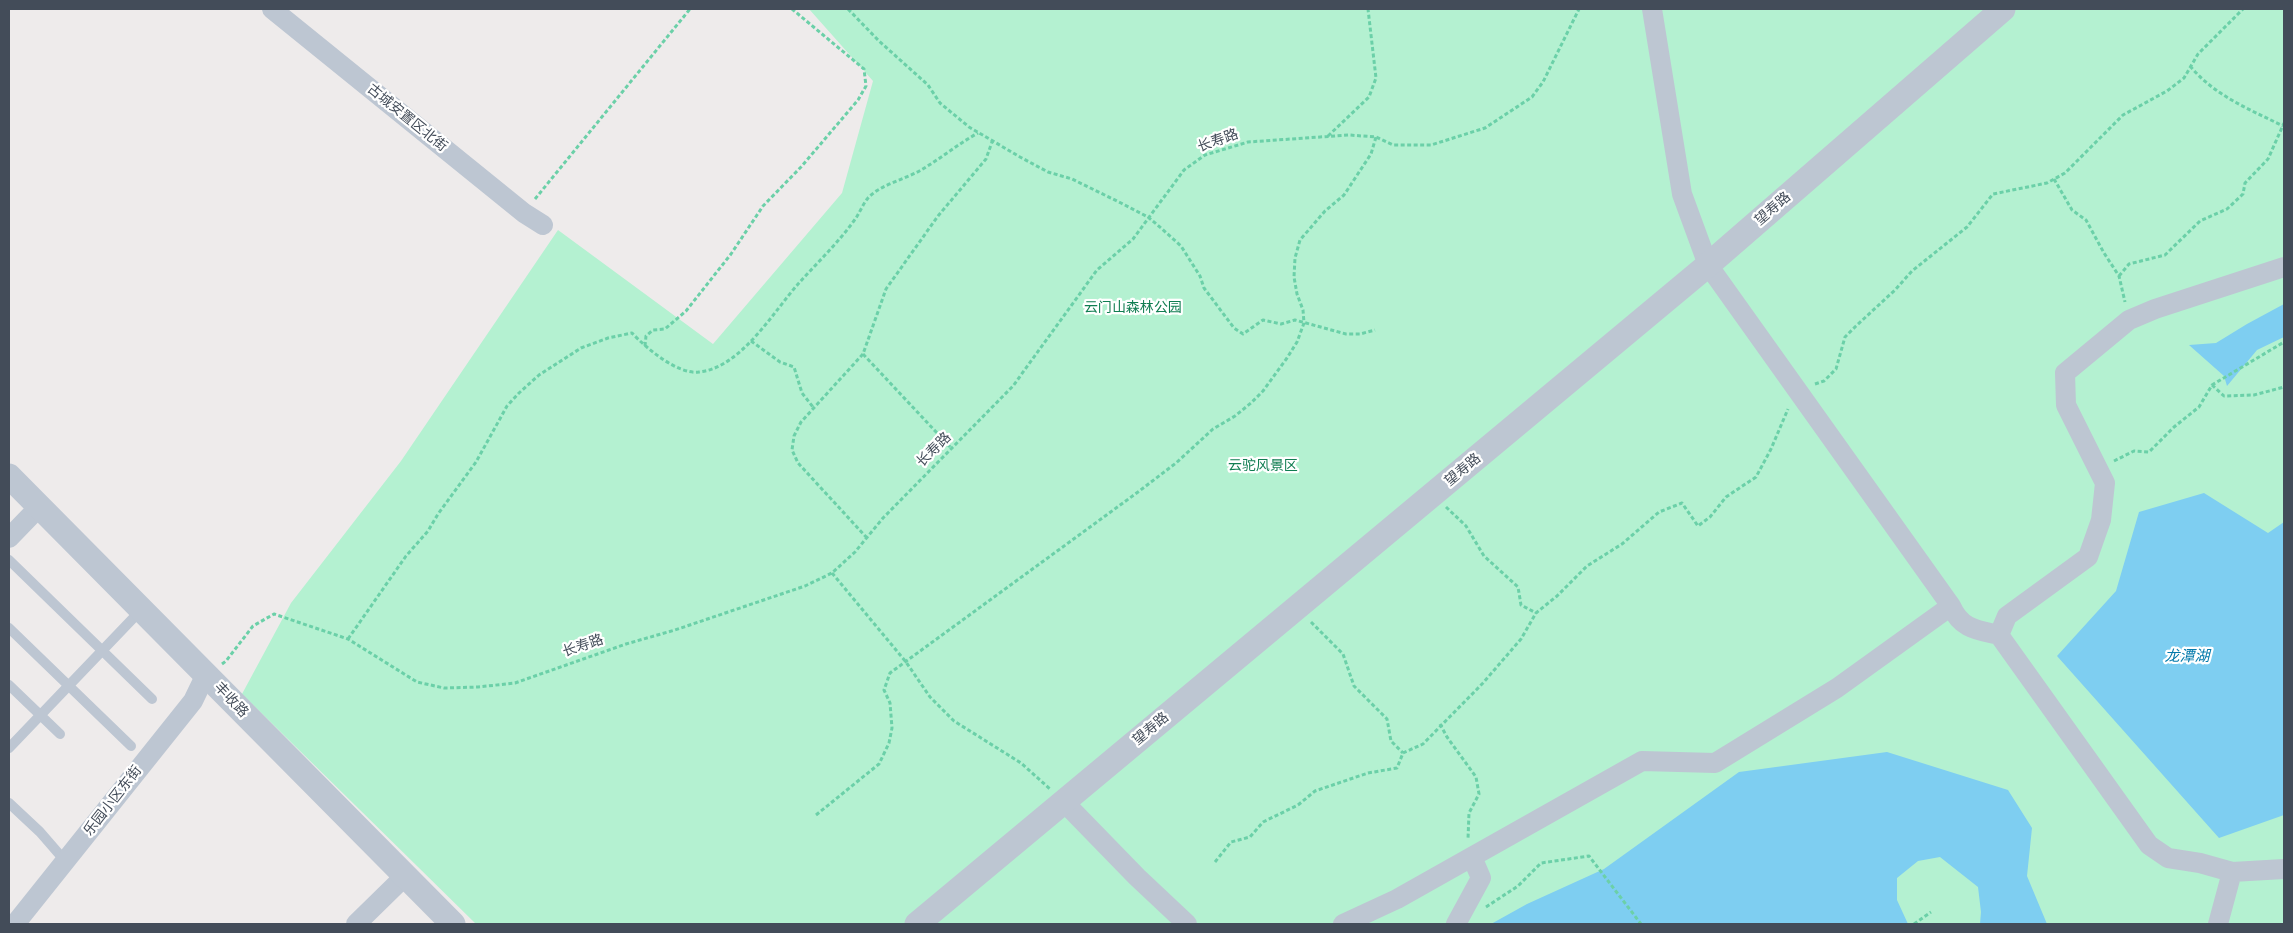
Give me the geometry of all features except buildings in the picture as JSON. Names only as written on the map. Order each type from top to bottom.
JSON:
[{"type":"street","name":"古城安置区北街","points":[[272,9],[524,214],[543,225]]},
{"type":"street","points":[[1652,9],[1682,194],[1708,265],[1951,606],[1955,615],[1970,628],[1999,634],[2149,845],[2168,858],[2200,863],[2232,872],[2284,869]]},
{"type":"street","name":"望寿路","points":[[917,924],[1708,265],[2003,9]]},
{"type":"street","points":[[1999,634],[2007,616],[2088,557],[2101,520],[2105,483],[2066,405],[2065,373],[2128,320],[2155,309],[2284,267]]},
{"type":"street","name":"丰收路","points":[[9,476],[404,877],[453,924]]},
{"type":"street","points":[[9,538],[39,507]]},
{"type":"street","points":[[1343,924],[1397,898],[1642,761],[1715,762],[1836,688],[1951,606]]},
{"type":"street","name":"乐园小区东街","points":[[15,924],[193,701],[206,674]]},
{"type":"street","points":[[1064,802],[1137,877],[1187,924]]},
{"type":"street","points":[[1456,924],[1482,878],[1472,857]]},
{"type":"street","points":[[2218,924],[2232,872]]},
{"type":"street","points":[[356,924],[404,877]]},
{"type":"lane","points":[[9,560],[152,699]]},
{"type":"lane","points":[[10,745],[141,609]]},
{"type":"lane","points":[[9,628],[131,746]]},
{"type":"lane","points":[[9,685],[60,734]]},
{"type":"lane","points":[[9,803],[40,832],[66,862]]},
{"type":"path","points":[[524,214],[690,9]]},
{"type":"path","points":[[645,346],[646,336],[653,330],[665,329],[686,311],[730,254],[763,206],[783,187],[832,131],[858,100],[866,86],[864,69],[792,9]]},
{"type":"path","points":[[848,9],[879,41],[928,85],[940,103],[978,133],[1048,172],[1072,179],[1148,217],[1181,246],[1200,276],[1204,288],[1234,328],[1243,334],[1263,320],[1281,324],[1294,320],[1346,334],[1360,334],[1375,330]]},
{"type":"path","points":[[1327,136],[1369,97],[1376,78],[1368,9]]},
{"type":"path","name":"长寿路","points":[[206,674],[226,661],[253,626],[274,614],[348,639],[417,682],[444,688],[515,683],[617,647],[805,586],[832,573],[855,552],[883,518],[1013,386],[1097,270],[1134,239],[1148,217],[1184,170],[1205,155],[1248,142],[1327,136],[1376,137],[1393,145],[1431,145],[1485,128],[1512,112],[1532,97],[1543,82],[1579,9]]},
{"type":"path","points":[[1215,862],[1231,842],[1250,836],[1262,822],[1298,805],[1315,791],[1368,773],[1397,768],[1402,753],[1423,744],[1440,724],[1507,657],[1521,639],[1536,613],[1557,596],[1587,566],[1622,544],[1659,512],[1682,502],[1698,526],[1710,517],[1726,497],[1756,477],[1798,391],[1824,381],[1836,369],[1845,337],[1912,271],[1967,227],[1993,194],[2047,183],[2078,162],[2123,116],[2167,91],[2184,78],[2198,54],[2243,9]]},
{"type":"path","points":[[2119,276],[2129,264],[2165,255],[2200,221],[2227,210],[2243,194],[2245,183],[2268,160],[2284,125],[2224,97],[2190,66]]},
{"type":"path","points":[[348,639],[406,556],[428,531],[476,462],[507,406],[539,375],[562,358],[590,344],[632,333],[645,346],[681,368],[699,372],[734,356],[751,341],[856,218],[867,199],[878,190],[922,170],[956,145],[978,133]]},
{"type":"path","points":[[816,815],[879,764],[889,743],[892,728],[890,703],[884,690],[890,673],[1138,492],[1176,463],[1213,429],[1235,416],[1263,390],[1297,342],[1304,323],[1303,310],[1294,277],[1295,258],[1300,240],[1325,211],[1344,195],[1371,154],[1376,137]]},
{"type":"path","points":[[867,538],[798,463],[792,450],[794,436],[801,422],[813,407],[863,354],[886,289],[938,216],[986,159],[992,142]]},
{"type":"path","points":[[2054,179],[2072,210],[2086,220],[2119,276],[2128,320]]},
{"type":"path","points":[[751,341],[780,362],[794,367],[802,393],[813,407]]},
{"type":"path","points":[[2099,472],[2120,457],[2134,451],[2149,452],[2174,427],[2199,407],[2212,385],[2284,342]]},
{"type":"path","points":[[863,354],[952,449]]},
{"type":"path","points":[[2212,385],[2224,396],[2254,395],[2284,387]]},
{"type":"path","points":[[1437,492],[1448,509],[1466,526],[1484,556],[1518,587],[1521,605],[1536,613]]},
{"type":"path","points":[[832,573],[906,662],[930,697],[954,721],[1021,763],[1064,802]]},
{"type":"path","points":[[1298,607],[1343,654],[1354,686],[1387,720],[1391,741],[1402,753]]},
{"type":"path","points":[[1440,724],[1446,737],[1476,777],[1479,794],[1469,813],[1467,833],[1472,857]]},
{"type":"path","points":[[1485,908],[1518,886],[1541,862],[1589,856],[1641,924]]},
{"type":"path","points":[[1914,924],[1931,912]]},
{"type":"green space","name":"云驼风景区","points":[[809,9],[2284,9],[2284,924],[476,924],[242,694],[291,603],[401,461],[558,230],[713,344],[842,193],[873,81]]},
{"type":"water","points":[[2284,304],[2284,337],[2257,350],[2227,386],[2224,376],[2189,345],[2216,343]]},
{"type":"water","name":"龙潭湖","points":[[2204,493],[2268,533],[2284,522],[2284,815],[2219,838],[2057,656],[2116,591],[2139,512]]},
{"type":"water","points":[[1887,752],[2008,790],[2032,828],[2027,876],[2047,924],[1980,924],[1981,912],[1978,887],[1940,857],[1918,861],[1897,878],[1897,900],[1908,924],[1491,924],[1527,904],[1604,869],[1739,772]]},
{"type":"park label","name":"云门山森林公园","points":[[1133,308]]}]
